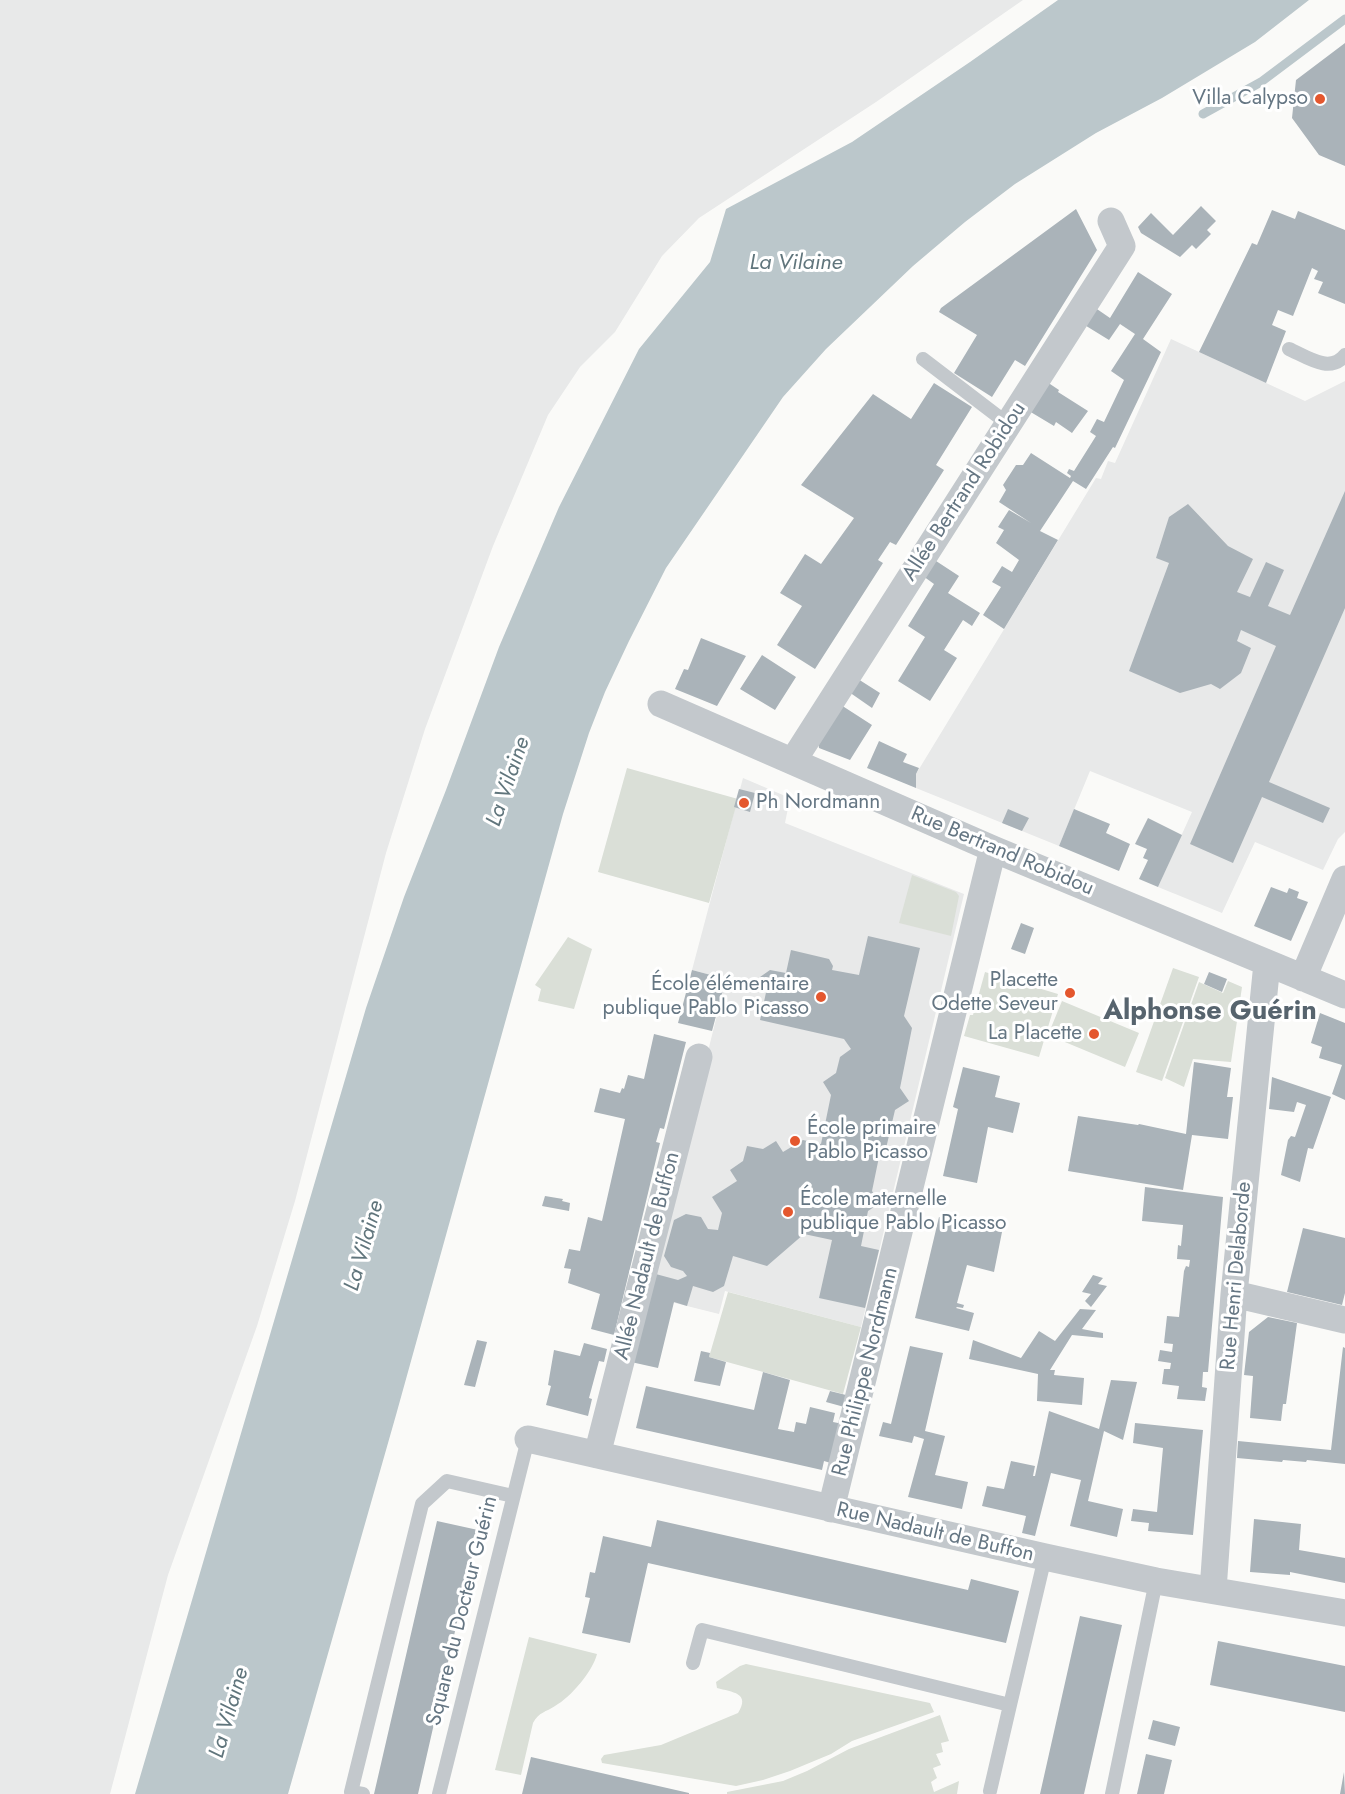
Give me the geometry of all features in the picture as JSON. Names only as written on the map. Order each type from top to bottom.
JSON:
[{"type":"street","name":"Allée Bertrand Robidou","points":[[793,761],[1122,246],[1111,221]]},
{"type":"street","name":"Rue Bertrand Robidou","points":[[661,704],[993,849],[1345,995]]},
{"type":"street","name":"Rue Philippe Nordmann","points":[[831,1509],[993,849]]},
{"type":"street","points":[[1303,978],[1345,879]]},
{"type":"street","name":"Rue Henri Delaborde","points":[[1213,1590],[1233,1294],[1267,963]]},
{"type":"street","name":"Allée Nadault de Buffon","points":[[597,1455],[699,1058]]},
{"type":"street","points":[[1233,1294],[1345,1320]]},
{"type":"street","name":"Rue Nadault de Buffon","points":[[528,1439],[1156,1581],[1345,1613]]},
{"type":"lane","points":[[1289,349],[1326,365],[1340,362],[1345,355]]},
{"type":"lane","points":[[923,359],[1008,424]]},
{"type":"lane","name":"Square du Docteur Guérin","points":[[439,1794],[528,1439]]},
{"type":"lane","points":[[363,1794],[351,1792],[422,1504],[447,1481],[513,1496]]},
{"type":"lane","points":[[990,1791],[1045,1557]]},
{"type":"lane","points":[[1112,1794],[1156,1581]]},
{"type":"lane","points":[[693,1663],[702,1630],[1010,1705]]},
{"type":"shaded area","points":[[0,0],[1023,0],[876,102],[699,218],[662,256],[615,332],[580,367],[548,415],[493,546],[425,729],[386,853],[295,1201],[257,1326],[168,1575],[110,1794],[0,1794]]},
{"type":"shaded area","points":[[1171,339],[1305,401],[1345,381],[1345,832],[1338,839],[1323,870],[1255,842],[1222,913],[1158,887],[1192,812],[1090,771],[1059,846],[916,788],[916,774],[1096,478],[1101,479],[1108,461],[1115,463]]},
{"type":"shaded area","points":[[627,768],[738,799],[709,903],[598,872]]},
{"type":"shaded area","name":"École primaire Pablo Picasso","points":[[743,778],[790,798],[785,823],[964,894],[861,1327],[725,1291],[719,1314],[647,1296],[726,979],[692,970]]},
{"type":"shaded area","points":[[912,875],[956,892],[959,896],[951,936],[899,923]]},
{"type":"shaded area","points":[[568,937],[592,949],[574,1009],[538,1001],[541,989],[535,985]]},
{"type":"shaded area","points":[[1173,968],[1199,977],[1162,1081],[1136,1072]]},
{"type":"shaded area","points":[[985,972],[1058,994],[1039,1057],[964,1036],[970,1015],[973,1015]]},
{"type":"shaded area","points":[[1228,981],[1242,987],[1231,1062],[1193,1059],[1184,1087],[1165,1078],[1199,982],[1223,993]]},
{"type":"shaded area","name":"La Placette","points":[[1062,1001],[1139,1033],[1125,1067],[1048,1035]]},
{"type":"shaded area","points":[[728,1292],[861,1327],[843,1394],[709,1357]]},
{"type":"shaded area","points":[[529,1637],[597,1654],[586,1676],[574,1690],[561,1702],[535,1719],[521,1775],[495,1770]]},
{"type":"shaded area","points":[[746,1664],[930,1703],[934,1712],[852,1741],[831,1754],[790,1771],[736,1786],[602,1763],[601,1759],[604,1755],[661,1745],[738,1713],[741,1697],[734,1692],[717,1688],[716,1682]]},
{"type":"shaded area","points":[[940,1715],[949,1741],[941,1743],[943,1752],[936,1754],[941,1765],[933,1768],[937,1778],[931,1782],[934,1792],[959,1781],[957,1794],[727,1794],[727,1792],[783,1781],[849,1749]]},
{"type":"water","name":"La Vilaine","points":[[1058,0],[1309,0],[1255,42],[1162,98],[1096,133],[1015,184],[913,266],[826,349],[783,397],[666,568],[605,692],[563,814],[288,1794],[135,1794],[366,1008],[404,897],[499,647],[559,507],[639,349],[710,262],[726,209],[852,142]]},
{"type":"building","name":"Villa Calypso","points":[[1345,43],[1345,166],[1319,155],[1292,118],[1296,80]]},
{"type":"building","points":[[1201,206],[1216,221],[1207,230],[1211,234],[1196,249],[1192,245],[1180,257],[1141,233],[1138,227],[1151,213],[1173,235]]},
{"type":"building","points":[[1076,209],[1097,250],[1025,366],[1015,360],[992,397],[954,373],[977,335],[939,312],[941,308]]},
{"type":"building","points":[[1272,210],[1295,219],[1298,211],[1345,230],[1345,304],[1318,293],[1323,282],[1314,279],[1318,271],[1312,268],[1293,316],[1278,310],[1272,325],[1286,331],[1266,383],[1199,352],[1252,243],[1257,245]]},
{"type":"building","points":[[1138,272],[1172,294],[1143,339],[1161,352],[1115,448],[1113,447],[1086,489],[1073,481],[1040,531],[1058,540],[1004,629],[983,615],[1001,587],[992,582],[1002,566],[1012,572],[1019,560],[996,543],[1004,530],[998,527],[1009,510],[1031,523],[999,502],[1006,490],[1003,485],[1016,465],[1023,465],[1031,453],[1070,478],[1071,476],[1067,473],[1069,469],[1074,471],[1096,436],[1090,432],[1097,419],[1104,422],[1124,380],[1111,371],[1135,334],[1120,324],[1109,340],[1083,324],[1094,307],[1110,318]]},
{"type":"building","points":[[1047,382],[1059,390],[1058,392],[1088,411],[1072,433],[1056,422],[1054,426],[1029,411]]},
{"type":"building","points":[[934,383],[972,407],[936,465],[944,470],[896,545],[890,542],[878,560],[883,563],[815,669],[777,645],[802,606],[780,593],[805,554],[821,564],[854,518],[801,485],[873,394],[911,419]]},
{"type":"building","points":[[1345,491],[1345,608],[1269,782],[1330,808],[1323,823],[1262,797],[1233,863],[1190,844],[1276,646],[1241,630],[1237,641],[1251,648],[1241,673],[1220,689],[1211,684],[1180,693],[1129,671],[1169,563],[1156,558],[1169,517],[1188,504],[1228,546],[1253,559],[1237,592],[1250,597],[1266,562],[1284,570],[1268,606],[1290,615]]},
{"type":"building","points":[[933,559],[959,576],[948,593],[980,613],[972,626],[963,620],[944,650],[957,658],[930,701],[898,681],[925,637],[908,626],[934,584],[923,576]]},
{"type":"building","points":[[701,638],[746,656],[717,706],[675,689],[684,669],[688,670]]},
{"type":"building","points":[[762,655],[796,677],[775,710],[740,689]]},
{"type":"building","points":[[858,679],[880,693],[872,708],[849,692]]},
{"type":"building","points":[[841,705],[872,725],[850,760],[819,748],[818,741]]},
{"type":"building","points":[[879,741],[907,754],[903,762],[919,768],[916,774],[916,788],[867,768]]},
{"type":"building","name":"Ph Nordmann","points":[[739,789],[755,793],[750,812],[734,807]]},
{"type":"building","points":[[1008,809],[1029,818],[1022,831],[1002,823]]},
{"type":"building","points":[[1074,809],[1110,824],[1106,833],[1130,844],[1119,871],[1059,846]]},
{"type":"building","points":[[1148,818],[1182,835],[1158,887],[1139,879],[1148,860],[1143,858],[1147,849],[1135,844]]},
{"type":"building","points":[[1271,887],[1287,893],[1289,888],[1299,892],[1297,898],[1308,902],[1291,941],[1254,926]]},
{"type":"building","points":[[1021,923],[1034,928],[1025,954],[1011,949]]},
{"type":"building","points":[[868,936],[920,948],[904,1016],[912,1028],[900,1088],[909,1101],[895,1110],[884,1157],[879,1157],[872,1191],[880,1203],[868,1211],[861,1246],[879,1250],[865,1308],[819,1298],[832,1240],[804,1234],[767,1266],[733,1256],[724,1286],[713,1292],[693,1286],[687,1306],[674,1302],[658,1368],[631,1362],[652,1273],[678,1280],[687,1276],[683,1271],[671,1267],[664,1256],[674,1220],[686,1214],[701,1217],[708,1229],[718,1230],[722,1213],[712,1197],[737,1181],[730,1170],[743,1161],[747,1146],[763,1149],[776,1141],[783,1152],[803,1140],[821,1144],[831,1095],[823,1082],[836,1073],[840,1057],[851,1049],[844,1039],[760,1020],[767,988],[760,977],[770,970],[786,973],[791,950],[829,959],[833,966],[832,970],[859,975]]},
{"type":"building","points":[[692,970],[726,979],[712,1031],[678,1023]]},
{"type":"building","points":[[1209,972],[1227,979],[1222,992],[1204,984]]},
{"type":"building","points":[[1320,1013],[1345,1023],[1345,1100],[1332,1094],[1342,1065],[1319,1058],[1322,1047],[1311,1043]]},
{"type":"building","points":[[654,1034],[686,1042],[664,1129],[660,1128],[656,1142],[660,1143],[614,1335],[591,1329],[600,1294],[568,1283],[571,1269],[564,1268],[569,1249],[580,1251],[588,1217],[602,1221],[625,1119],[594,1112],[600,1088],[620,1093],[622,1088],[624,1089],[628,1075],[644,1079]]},
{"type":"building","points":[[1194,1062],[1231,1068],[1227,1097],[1233,1097],[1228,1139],[1192,1135],[1183,1190],[1068,1171],[1078,1116],[1139,1124],[1186,1134]]},
{"type":"building","points":[[963,1067],[1000,1076],[995,1097],[1020,1103],[1013,1133],[988,1127],[977,1183],[943,1176],[958,1109],[953,1107]]},
{"type":"building","points":[[1272,1077],[1331,1097],[1313,1149],[1308,1148],[1300,1182],[1281,1175],[1288,1140],[1291,1136],[1295,1137],[1306,1105],[1297,1102],[1294,1112],[1269,1109]]},
{"type":"building","points":[[1145,1187],[1223,1197],[1208,1372],[1203,1372],[1202,1387],[1207,1388],[1205,1401],[1177,1399],[1179,1386],[1162,1384],[1164,1369],[1170,1369],[1171,1363],[1158,1361],[1160,1350],[1172,1352],[1173,1344],[1164,1343],[1167,1316],[1179,1317],[1184,1271],[1186,1266],[1189,1267],[1190,1260],[1177,1259],[1183,1225],[1142,1221]]},
{"type":"building","points":[[545,1196],[563,1199],[562,1201],[570,1203],[569,1211],[542,1206]]},
{"type":"building","points":[[939,1217],[982,1226],[983,1222],[1003,1227],[994,1272],[967,1265],[957,1303],[964,1305],[963,1308],[956,1308],[974,1313],[969,1331],[915,1318]]},
{"type":"building","points":[[1303,1228],[1345,1238],[1345,1293],[1342,1305],[1287,1292]]},
{"type":"building","points":[[1093,1275],[1103,1278],[1098,1284],[1107,1286],[1091,1307],[1085,1301],[1091,1294],[1082,1292]]},
{"type":"building","points":[[1080,1309],[1096,1310],[1082,1329],[1103,1333],[1103,1338],[1072,1335],[1050,1370],[1055,1370],[1054,1375],[1084,1378],[1082,1405],[1037,1401],[1038,1374],[969,1359],[973,1340],[1021,1358],[1039,1331],[1055,1341]]},
{"type":"building","points":[[1268,1317],[1297,1323],[1286,1404],[1283,1404],[1281,1421],[1250,1418],[1253,1376],[1244,1375],[1249,1332]]},
{"type":"building","points":[[477,1340],[487,1342],[475,1387],[464,1385]]},
{"type":"building","points":[[584,1343],[607,1349],[604,1362],[599,1361],[589,1398],[592,1399],[588,1416],[546,1405],[551,1386],[548,1385],[554,1350],[580,1356]]},
{"type":"building","points":[[910,1346],[943,1353],[925,1431],[945,1436],[935,1475],[968,1482],[962,1509],[908,1497],[924,1439],[914,1436],[912,1443],[879,1436],[883,1422],[891,1424]]},
{"type":"building","points":[[1343,1347],[1345,1348],[1345,1464],[1307,1460],[1306,1462],[1283,1460],[1282,1462],[1237,1458],[1238,1441],[1331,1450]]},
{"type":"building","points":[[701,1351],[710,1353],[709,1357],[726,1362],[720,1386],[694,1381]]},
{"type":"building","points":[[763,1372],[790,1380],[778,1429],[794,1432],[796,1422],[806,1424],[810,1407],[835,1413],[833,1422],[843,1424],[834,1464],[824,1461],[822,1470],[636,1428],[646,1386],[754,1410]]},
{"type":"building","points":[[1111,1380],[1137,1382],[1123,1440],[1104,1431],[1088,1501],[1123,1509],[1117,1537],[1070,1526],[1081,1480],[1051,1473],[1035,1536],[1022,1533],[1026,1516],[982,1506],[987,1486],[1004,1489],[1011,1461],[1035,1466],[1033,1476],[1035,1476],[1049,1411],[1099,1429]]},
{"type":"building","points":[[830,1391],[850,1396],[848,1408],[826,1402]]},
{"type":"building","points":[[1135,1423],[1203,1430],[1193,1535],[1148,1531],[1149,1523],[1131,1521],[1133,1509],[1157,1512],[1163,1448],[1133,1443]]},
{"type":"building","points":[[1254,1519],[1301,1524],[1299,1550],[1345,1558],[1345,1583],[1290,1572],[1290,1575],[1250,1572]]},
{"type":"building","points":[[657,1520],[968,1590],[971,1579],[1019,1591],[1006,1643],[648,1563],[630,1643],[582,1633],[590,1598],[585,1597],[590,1572],[595,1573],[603,1536],[651,1547]]},
{"type":"building","points":[[437,1521],[478,1530],[418,1794],[374,1794]]},
{"type":"building","points":[[1080,1616],[1122,1625],[1084,1794],[1040,1794]]},
{"type":"building","points":[[1218,1641],[1345,1666],[1345,1712],[1210,1685]]},
{"type":"building","points":[[1153,1720],[1180,1727],[1175,1746],[1148,1739]]},
{"type":"building","points":[[1146,1754],[1172,1760],[1164,1794],[1137,1794]]},
{"type":"building","points":[[531,1757],[689,1793],[689,1794],[522,1794]]},
{"type":"building","points":[[1344,1772],[1345,1794],[1340,1794]]},
{"type":"waterway","points":[[1203,114],[1261,82],[1345,19]]},
{"type":"place","name":"Villa Calypso","points":[[1320,99]]},
{"type":"place","name":"Ph Nordmann","points":[[744,803]]},
{"type":"place","name":"Placette Odette Seveur","points":[[1070,993]]},
{"type":"place","name":"École élémentaire publique Pablo Picasso","points":[[821,997]]},
{"type":"place","name":"La Placette","points":[[1094,1034]]},
{"type":"place","name":"École primaire Pablo Picasso","points":[[795,1141]]},
{"type":"place","name":"École maternelle publique Pablo Picasso","points":[[788,1212]]},
{"type":"district","name":"Alphonse Guérin","points":[[1210,1012]]}]
